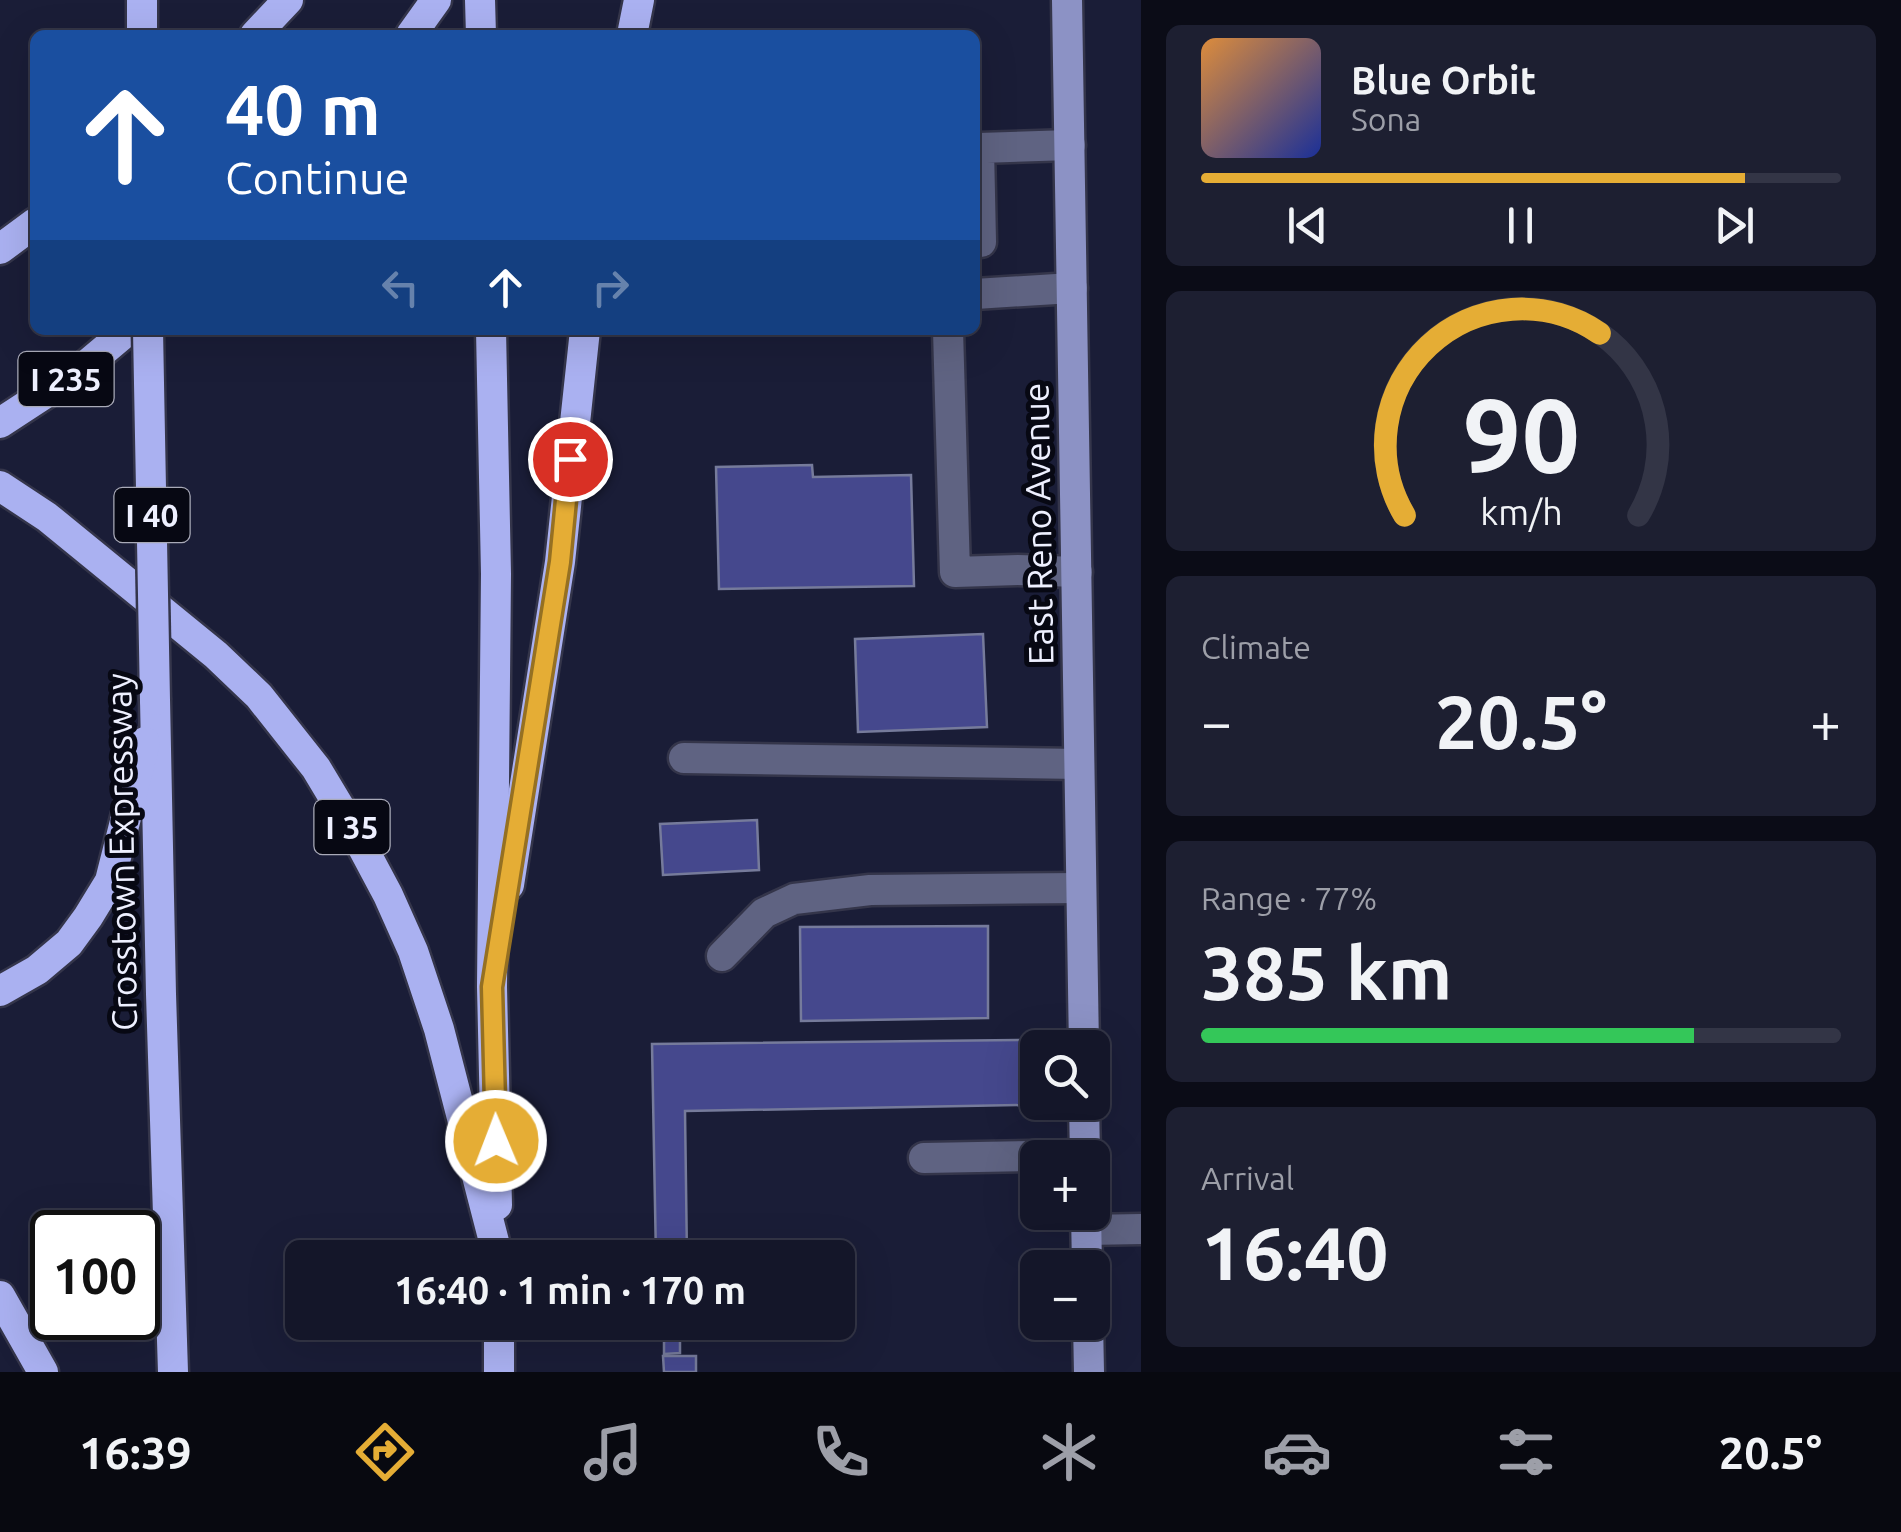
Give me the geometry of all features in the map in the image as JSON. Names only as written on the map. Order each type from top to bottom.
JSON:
[{"type":"highway","points":[[142,0],[142,30]]},
{"type":"highway","points":[[260,30],[288,0]]},
{"type":"highway","points":[[415,30],[436,0]]},
{"type":"highway","points":[[480,0],[480,30]]},
{"type":"highway","points":[[633,30],[640,0]]},
{"type":"highway","points":[[0,249],[30,227]]},
{"type":"highway","name":"I 235","points":[[0,423],[78,372],[122,335]]},
{"type":"highway","name":"Crosstown Expressway","points":[[148,335],[173,1372]]},
{"type":"highway","points":[[491,335],[496,574],[492,987],[498,1240]]},
{"type":"highway","points":[[492,987],[560,562],[584,335]]},
{"type":"highway","name":"I 35","points":[[0,486],[47,517],[216,655],[259,696],[316,768],[364,848],[413,951],[439,1029],[494,1240]]},
{"type":"highway","points":[[0,991],[37,970],[68,943],[110,881],[155,700]]},
{"type":"highway","points":[[0,1296],[43,1372]]},
{"type":"highway","points":[[499,1340],[499,1372]]},
{"type":"main road","name":"East Reno Avenue","points":[[1075,1],[1070,144],[1084,1030]]},
{"type":"main road","points":[[1088,1340],[1089,1372]]},
{"type":"lane","points":[[980,148],[1070,144]]},
{"type":"lane","points":[[980,218],[981,242]]},
{"type":"lane","points":[[980,294],[1072,288]]},
{"type":"lane","points":[[948,335],[954,572],[1076,572]]},
{"type":"lane","points":[[684,758],[1079,764]]},
{"type":"lane","points":[[722,956],[764,913],[794,899],[870,890],[1081,888]]},
{"type":"lane","points":[[924,1158],[1020,1157]]},
{"type":"lane","points":[[1110,1224],[1141,1229]]},
{"type":"building","points":[[812,465],[813,477],[911,475],[914,586],[719,589],[716,467]]},
{"type":"building","points":[[983,634],[987,727],[858,732],[855,639]]},
{"type":"building","points":[[757,820],[759,870],[663,875],[660,824]]},
{"type":"building","points":[[988,926],[988,1018],[801,1021],[800,927]]},
{"type":"building","points":[[1020,1040],[1020,1105],[685,1111],[687,1240],[656,1240],[652,1044]]},
{"type":"building","points":[[680,1340],[680,1353],[664,1354],[664,1341]]},
{"type":"building","points":[[663,1356],[696,1356],[696,1372],[664,1372]]},
{"type":"route","points":[[496,1141],[492,987],[560,562],[570,459]]}]
